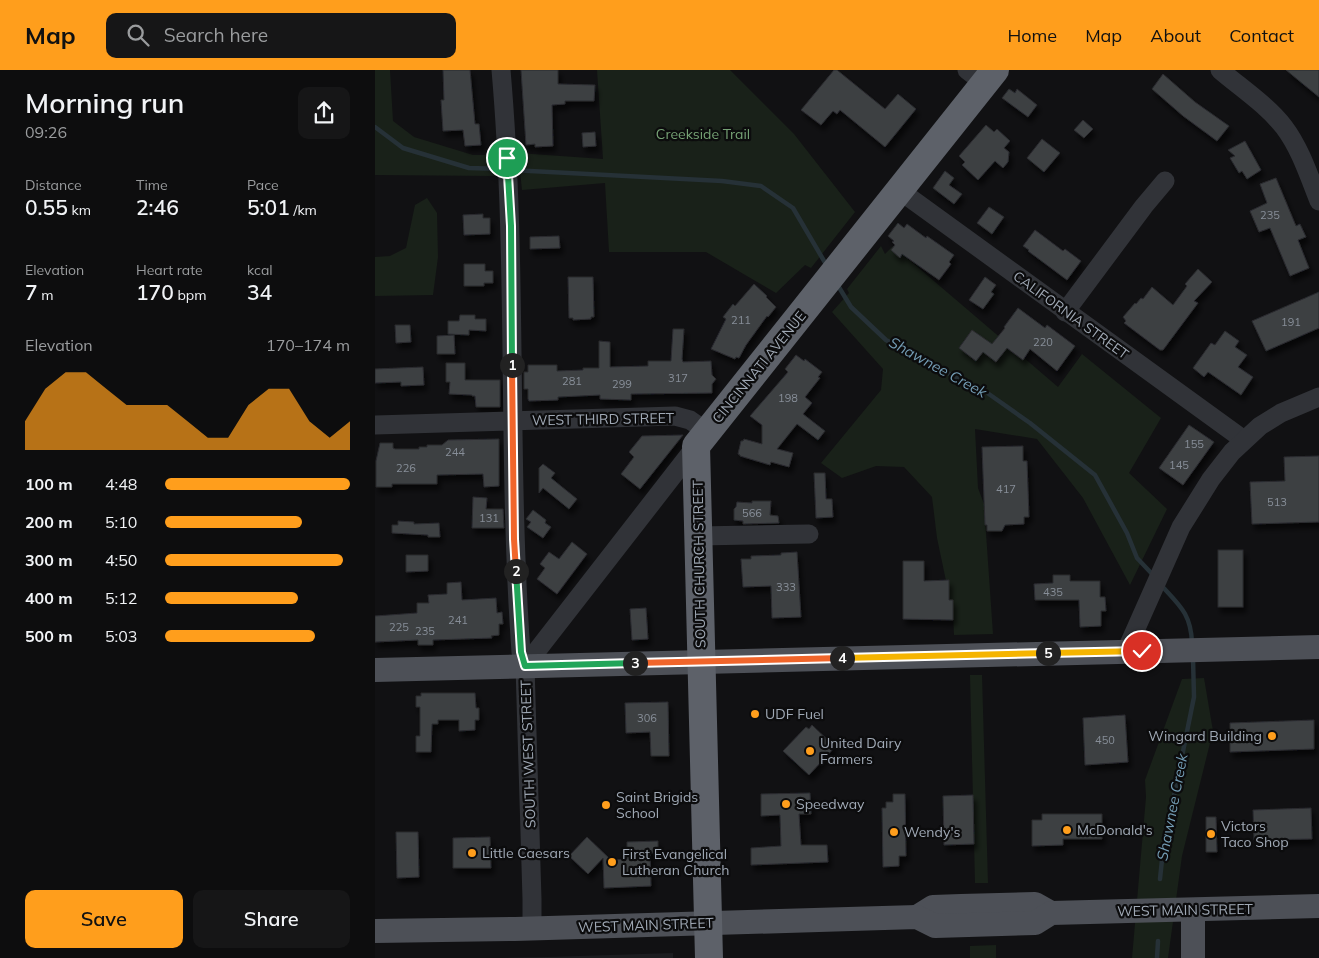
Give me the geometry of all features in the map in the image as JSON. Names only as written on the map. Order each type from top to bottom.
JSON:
[{"type":"highway","name":"CINCINNATI AVENUE","points":[[702,439],[855,248],[982,74]]},
{"type":"highway","name":"SOUTH CHURCH STREET","points":[[702,439],[699,536],[709,958]]},
{"type":"main road","points":[[375,670],[1319,647]]},
{"type":"main road","name":"WEST MAIN STREET","points":[[375,931],[917,917],[935,926],[1035,923],[1051,913],[1319,906]]},
{"type":"main road","points":[[1193,910],[1193,958]]},
{"type":"street","name":"SOUTH WEST STREET","points":[[501,70],[509,182],[514,539],[521,652],[525,666],[533,899],[531,928]]},
{"type":"street","points":[[1220,70],[1270,112],[1285,128],[1297,148],[1319,201]]},
{"type":"street","points":[[1065,312],[1144,206],[1165,181]]},
{"type":"street","name":"CALIFORNIA STREET","points":[[899,190],[1244,440]]},
{"type":"street","points":[[1126,651],[1181,527],[1211,479],[1244,440],[1271,419],[1319,397]]},
{"type":"street","name":"WEST THIRD STREET","points":[[375,425],[675,416],[691,420],[702,439]]},
{"type":"street","name":"CINCINNATI AVENUE","points":[[525,666],[702,439]]},
{"type":"street","points":[[699,536],[809,534]]},
{"type":"shaded area","points":[[673,953],[673,958],[499,958],[547,957]]},
{"type":"green space","points":[[375,70],[390,70],[393,121],[414,137],[473,155],[496,155],[495,176],[375,175]]},
{"type":"green space","name":"Creekside Trail","points":[[597,70],[730,70],[794,134],[855,212],[811,268],[805,265],[776,293],[706,252],[609,252],[605,183],[522,190],[518,153],[603,159]]},
{"type":"green space","points":[[427,198],[437,213],[438,257],[433,295],[375,296],[375,257],[390,256],[406,248],[415,205]]},
{"type":"green space","points":[[881,246],[885,254],[893,246],[1058,387],[1082,354],[1161,418],[1129,473],[1167,509],[1130,585],[1083,498],[1037,439],[975,429],[978,488],[984,504],[993,634],[954,635],[953,614],[937,538],[932,497],[904,467],[876,466],[842,478],[821,463],[881,390],[883,369],[832,312],[849,293],[847,289]]},
{"type":"green space","points":[[970,675],[982,675],[988,883],[975,883]]},
{"type":"green space","points":[[1204,678],[1213,731],[1182,856],[1168,958],[1132,958],[1146,797],[1145,780],[1182,679]]},
{"type":"green space","points":[[996,945],[996,958],[970,958],[970,946]]},
{"type":"building","points":[[443,70],[470,70],[475,124],[479,124],[481,145],[465,146],[463,130],[443,131],[441,100],[444,100]]},
{"type":"building","points":[[521,70],[558,70],[558,84],[595,85],[594,101],[565,101],[565,104],[552,105],[553,146],[535,147],[535,144],[526,145]]},
{"type":"building","points":[[834,70],[837,70],[885,109],[898,94],[916,109],[885,147],[840,110],[837,114],[833,111],[821,125],[801,110]]},
{"type":"building","points":[[1286,70],[1319,70],[1319,97],[1303,84]]},
{"type":"building","points":[[1163,74],[1195,102],[1229,126],[1217,141],[1183,116],[1152,89]]},
{"type":"building","points":[[1009,89],[1015,93],[1017,89],[1037,105],[1028,117],[1002,98]]},
{"type":"building","points":[[1083,120],[1093,129],[1084,138],[1074,130]]},
{"type":"building","points":[[986,125],[994,132],[997,129],[1010,141],[1004,148],[1009,152],[1008,162],[1003,168],[995,161],[978,180],[962,165],[965,162],[959,156]]},
{"type":"building","points":[[595,132],[596,146],[583,147],[582,133]]},
{"type":"building","points":[[1042,139],[1060,153],[1044,172],[1027,158]]},
{"type":"building","points":[[1245,141],[1261,170],[1247,179],[1242,171],[1239,173],[1230,158],[1235,156],[1228,150]]},
{"type":"building","points":[[945,171],[954,178],[949,185],[962,194],[954,204],[933,188]]},
{"type":"building","points":[[1276,178],[1296,226],[1300,224],[1306,237],[1298,240],[1309,268],[1290,276],[1270,228],[1259,232],[1250,211],[1267,203],[1260,184]]},
{"type":"building","points":[[989,207],[1004,217],[992,234],[977,223]]},
{"type":"building","points":[[483,214],[483,218],[490,218],[490,234],[464,235],[463,215]]},
{"type":"building","points":[[898,223],[904,228],[907,224],[954,255],[949,262],[951,264],[939,280],[902,254],[900,258],[891,250],[895,245],[892,242],[894,241],[888,236]]},
{"type":"building","points":[[1035,230],[1063,251],[1065,249],[1081,261],[1067,280],[1023,246]]},
{"type":"building","points":[[559,236],[560,248],[530,249],[530,237]]},
{"type":"building","points":[[464,264],[485,264],[485,271],[493,271],[493,283],[484,283],[484,286],[464,286]]},
{"type":"building","points":[[1198,269],[1212,282],[1194,301],[1198,303],[1163,350],[1160,350],[1124,323],[1126,321],[1123,317],[1135,303],[1141,298],[1143,299],[1152,287],[1173,305],[1187,286],[1185,284]]},
{"type":"building","points":[[568,277],[593,277],[594,317],[591,317],[591,319],[573,320],[573,318],[569,318]]},
{"type":"building","points":[[985,277],[996,285],[991,292],[994,294],[983,309],[969,300]]},
{"type":"building","points":[[754,284],[776,307],[767,316],[739,358],[736,357],[735,359],[711,349],[726,319],[723,317],[733,304],[735,306]]},
{"type":"building","points":[[1319,292],[1319,328],[1266,351],[1252,321]]},
{"type":"building","points":[[1018,308],[1045,328],[1047,325],[1075,346],[1057,371],[1030,349],[1023,360],[1007,348],[996,362],[983,352],[976,361],[959,348],[972,330],[992,344]]},
{"type":"building","points":[[460,315],[475,315],[475,319],[486,319],[486,331],[469,330],[469,335],[448,334],[448,321],[459,321]]},
{"type":"building","points":[[395,325],[410,325],[411,342],[396,343]]},
{"type":"building","points":[[673,329],[684,329],[683,362],[711,361],[712,375],[716,379],[712,384],[712,393],[631,394],[631,400],[600,399],[600,395],[558,397],[558,400],[529,401],[528,399],[528,389],[524,389],[524,372],[528,372],[528,365],[557,365],[557,371],[599,368],[599,341],[610,342],[610,367],[648,366],[648,361],[671,361]]},
{"type":"building","points":[[1225,331],[1239,341],[1235,347],[1247,355],[1238,367],[1253,377],[1241,395],[1208,372],[1204,377],[1193,368],[1211,343],[1215,345]]},
{"type":"building","points":[[454,335],[455,354],[437,354],[437,336]]},
{"type":"building","points":[[796,355],[804,361],[805,359],[822,372],[818,377],[820,378],[805,397],[812,403],[803,414],[825,431],[818,440],[797,424],[777,449],[793,453],[789,467],[771,462],[770,465],[740,456],[738,454],[741,441],[744,439],[762,444],[762,425],[750,416],[788,372],[785,369]]},
{"type":"building","points":[[446,363],[465,363],[465,380],[500,380],[500,407],[476,407],[475,396],[449,394],[450,382],[446,382]]},
{"type":"building","points":[[423,367],[424,385],[401,386],[401,382],[375,383],[375,369]]},
{"type":"building","points":[[1189,425],[1214,442],[1183,485],[1159,468]]},
{"type":"building","points":[[683,435],[640,489],[621,474],[634,457],[629,452],[642,436]]},
{"type":"building","points":[[499,439],[499,486],[484,487],[483,474],[437,475],[437,484],[392,484],[392,487],[376,487],[376,461],[380,443],[393,443],[393,448],[395,449],[419,449],[419,447],[427,447],[427,445],[442,445],[448,440]]},
{"type":"building","points":[[1023,446],[1023,461],[1027,461],[1029,517],[1024,517],[1024,524],[1005,525],[1002,531],[987,531],[987,525],[985,525],[982,447]]},
{"type":"building","points":[[1319,456],[1319,522],[1252,524],[1250,482],[1285,481],[1284,457]]},
{"type":"building","points":[[543,464],[555,473],[551,478],[577,499],[569,509],[543,488],[539,493],[539,468]]},
{"type":"building","points":[[814,473],[825,473],[826,499],[832,499],[833,517],[816,518]]},
{"type":"building","points":[[473,497],[487,498],[486,509],[503,509],[504,528],[472,528]]},
{"type":"building","points":[[752,501],[771,501],[770,515],[778,516],[779,523],[743,524],[743,521],[734,520],[734,509],[737,502],[752,503]]},
{"type":"building","points":[[533,510],[546,520],[545,523],[551,527],[543,538],[527,527],[531,522],[526,519]]},
{"type":"building","points":[[398,521],[414,522],[414,524],[439,523],[440,537],[392,533],[392,525],[398,525]]},
{"type":"building","points":[[572,542],[587,554],[557,594],[537,579],[545,568],[540,564],[549,552],[559,559]]},
{"type":"building","points":[[1218,550],[1243,550],[1243,607],[1218,607]]},
{"type":"building","points":[[797,552],[801,617],[772,618],[771,586],[743,587],[741,559],[751,559],[751,556],[781,555],[781,553]]},
{"type":"building","points":[[406,555],[428,555],[428,571],[406,572]]},
{"type":"building","points":[[903,561],[924,561],[924,581],[949,580],[949,600],[953,600],[953,620],[903,619]]},
{"type":"building","points":[[1053,575],[1070,575],[1070,581],[1100,581],[1100,597],[1105,597],[1106,611],[1101,611],[1101,626],[1080,627],[1079,600],[1035,600],[1034,584],[1053,583]]},
{"type":"building","points":[[461,582],[462,600],[496,598],[497,613],[502,612],[503,624],[499,624],[499,635],[491,636],[492,638],[433,640],[433,645],[418,645],[418,640],[375,642],[375,616],[417,613],[417,603],[429,603],[428,595],[447,594],[447,583]]},
{"type":"building","points":[[646,608],[648,639],[632,640],[630,609]]},
{"type":"building","points":[[421,693],[475,693],[476,708],[479,708],[479,720],[475,720],[475,730],[459,731],[459,720],[438,720],[438,724],[432,724],[431,752],[416,752],[416,736],[420,736],[420,707],[416,707],[416,696],[421,696]]},
{"type":"building","points":[[668,702],[669,756],[651,756],[650,732],[626,733],[625,703]]},
{"type":"building","points":[[1125,715],[1128,762],[1085,765],[1083,718]]},
{"type":"building","name":"Wingard Building","points":[[1314,720],[1314,749],[1230,752],[1230,723]]},
{"type":"building","name":"United Dairy Farmers","points":[[812,725],[835,747],[809,775],[783,751],[806,727],[809,729]]},
{"type":"building","name":"Speedway","points":[[810,793],[811,814],[799,814],[801,845],[827,845],[828,862],[751,865],[751,848],[781,846],[780,815],[761,816],[761,794]]},
{"type":"building","name":"Wendy's","points":[[893,794],[905,794],[906,856],[899,856],[899,866],[883,867],[882,808],[886,808],[886,802],[893,802]]},
{"type":"building","points":[[973,795],[974,844],[944,845],[943,796]]},
{"type":"building","points":[[1311,808],[1312,839],[1254,840],[1253,810]]},
{"type":"building","name":"McDonald's","points":[[1042,814],[1102,814],[1102,839],[1063,839],[1063,845],[1032,846],[1032,820],[1042,820]]},
{"type":"building","name":"Victors Taco Shop","points":[[1206,817],[1216,817],[1217,852],[1206,852]]},
{"type":"building","points":[[396,832],[418,832],[419,877],[397,878]]},
{"type":"building","name":"Little Caesars","points":[[490,837],[491,868],[453,868],[453,838]]},
{"type":"building","name":"First Evangelical Lutheran Church","points":[[587,837],[611,860],[627,859],[627,842],[658,841],[658,853],[650,853],[651,886],[604,888],[603,858],[588,874],[569,856]]},
{"type":"waterway","name":"Shawnee Creek","points":[[375,127],[403,148],[469,168],[503,169]]},
{"type":"waterway","name":"Shawnee Creek","points":[[511,170],[722,181],[761,186],[793,208],[827,266]]},
{"type":"waterway","name":"Shawnee Creek","points":[[837,284],[851,307],[886,340],[986,392],[1030,423],[1095,475],[1127,533],[1137,558],[1154,576]]},
{"type":"waterway","name":"Shawnee Creek","points":[[1160,584],[1183,610],[1189,624],[1192,643]]},
{"type":"waterway","name":"Shawnee Creek","points":[[1160,879],[1163,850],[1194,697],[1193,658]]},
{"type":"waterway","name":"Shawnee Creek","points":[[1157,958],[1158,941]]},
{"type":"place","name":"UDF Fuel","points":[[755,714]]},
{"type":"place","name":"Wingard Building","points":[[1272,736]]},
{"type":"place","name":"United Dairy Farmers","points":[[810,751]]},
{"type":"place","name":"Speedway","points":[[786,804]]},
{"type":"place","name":"Saint Brigids School","points":[[606,805]]},
{"type":"place","name":"McDonald's","points":[[1067,830]]},
{"type":"place","name":"Wendy's","points":[[894,832]]},
{"type":"place","name":"Victors Taco Shop","points":[[1211,834]]},
{"type":"place","name":"Little Caesars","points":[[472,853]]},
{"type":"place","name":"First Evangelical Lutheran Church","points":[[612,862]]},
{"type":"route","points":[[507,158],[511,226],[514,539],[521,652],[525,666],[1142,651]]}]
